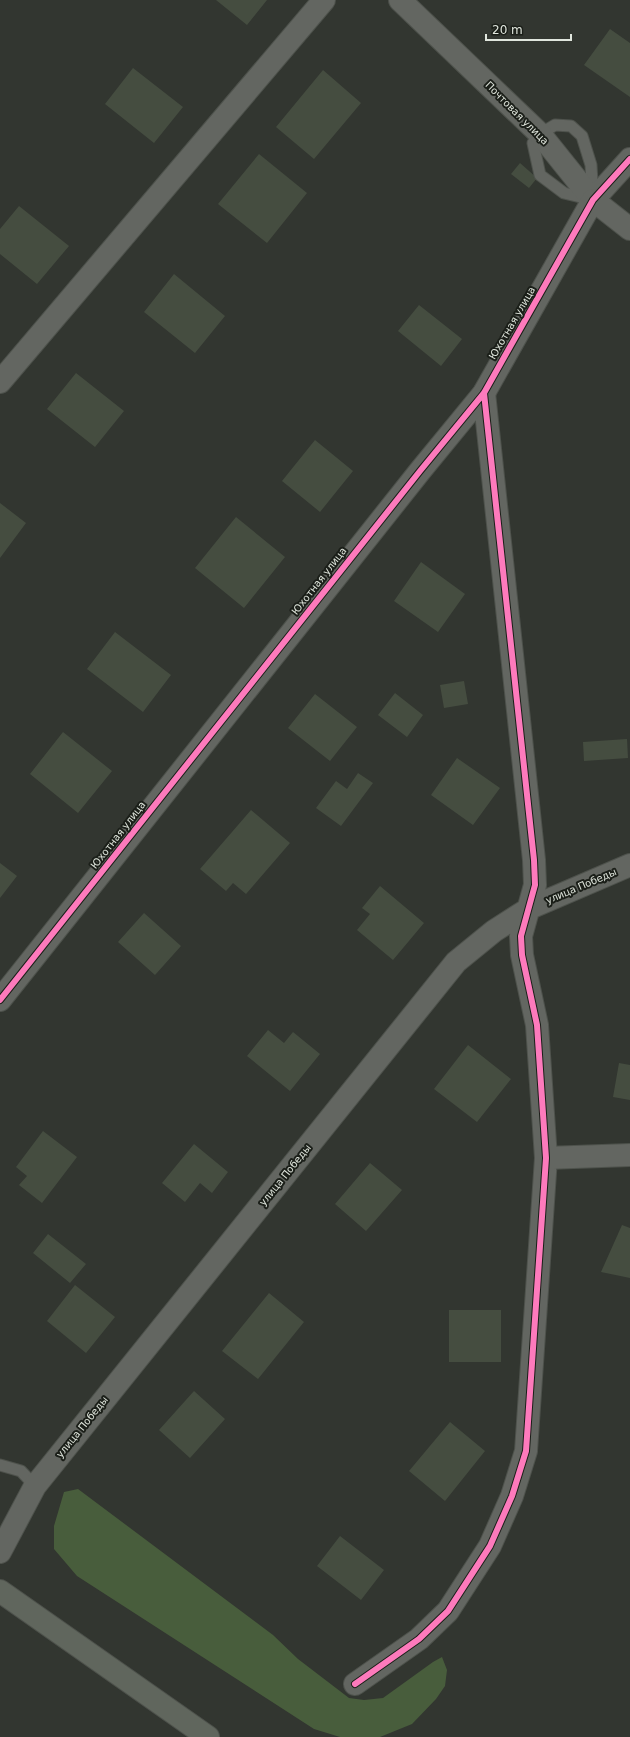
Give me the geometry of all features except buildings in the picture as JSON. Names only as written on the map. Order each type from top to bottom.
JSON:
[{"type":"main road","points":[[0,1591],[208,1737]]},
{"type":"street","points":[[0,382],[324,0]]},
{"type":"street","name":"Почтовая улица","points":[[400,0],[540,134],[593,200],[630,229]]},
{"type":"street","name":"Юхотная улица","points":[[0,1000],[420,470],[484,393],[593,200],[630,159]]},
{"type":"street","points":[[355,1684],[419,1639],[448,1611],[490,1546],[512,1496],[526,1451],[546,1158],[537,1025],[522,955],[521,942],[521,936],[530,908],[535,884],[534,860],[484,393]]},
{"type":"street","name":"улица Победы","points":[[0,1552],[35,1486],[456,962],[494,932],[530,908],[630,865]]},
{"type":"street","points":[[546,1158],[630,1155]]},
{"type":"lane","points":[[540,134],[555,125],[571,126],[582,136],[591,166],[593,200]]},
{"type":"lane","points":[[0,1465],[21,1471],[35,1486]]},
{"type":"green space","points":[[78,1489],[273,1635],[298,1659],[349,1698],[364,1700],[383,1698],[442,1657],[447,1670],[445,1686],[436,1699],[412,1724],[380,1737],[340,1737],[314,1729],[77,1576],[54,1549],[54,1526],[64,1492]]},
{"type":"cycle path","points":[[0,1000],[420,471],[484,393],[593,200],[630,159]]},
{"type":"cycle path","points":[[355,1684],[419,1639],[448,1611],[490,1546],[512,1496],[526,1451],[546,1158],[537,1025],[522,955],[521,936],[535,885],[534,860],[484,393]]}]
